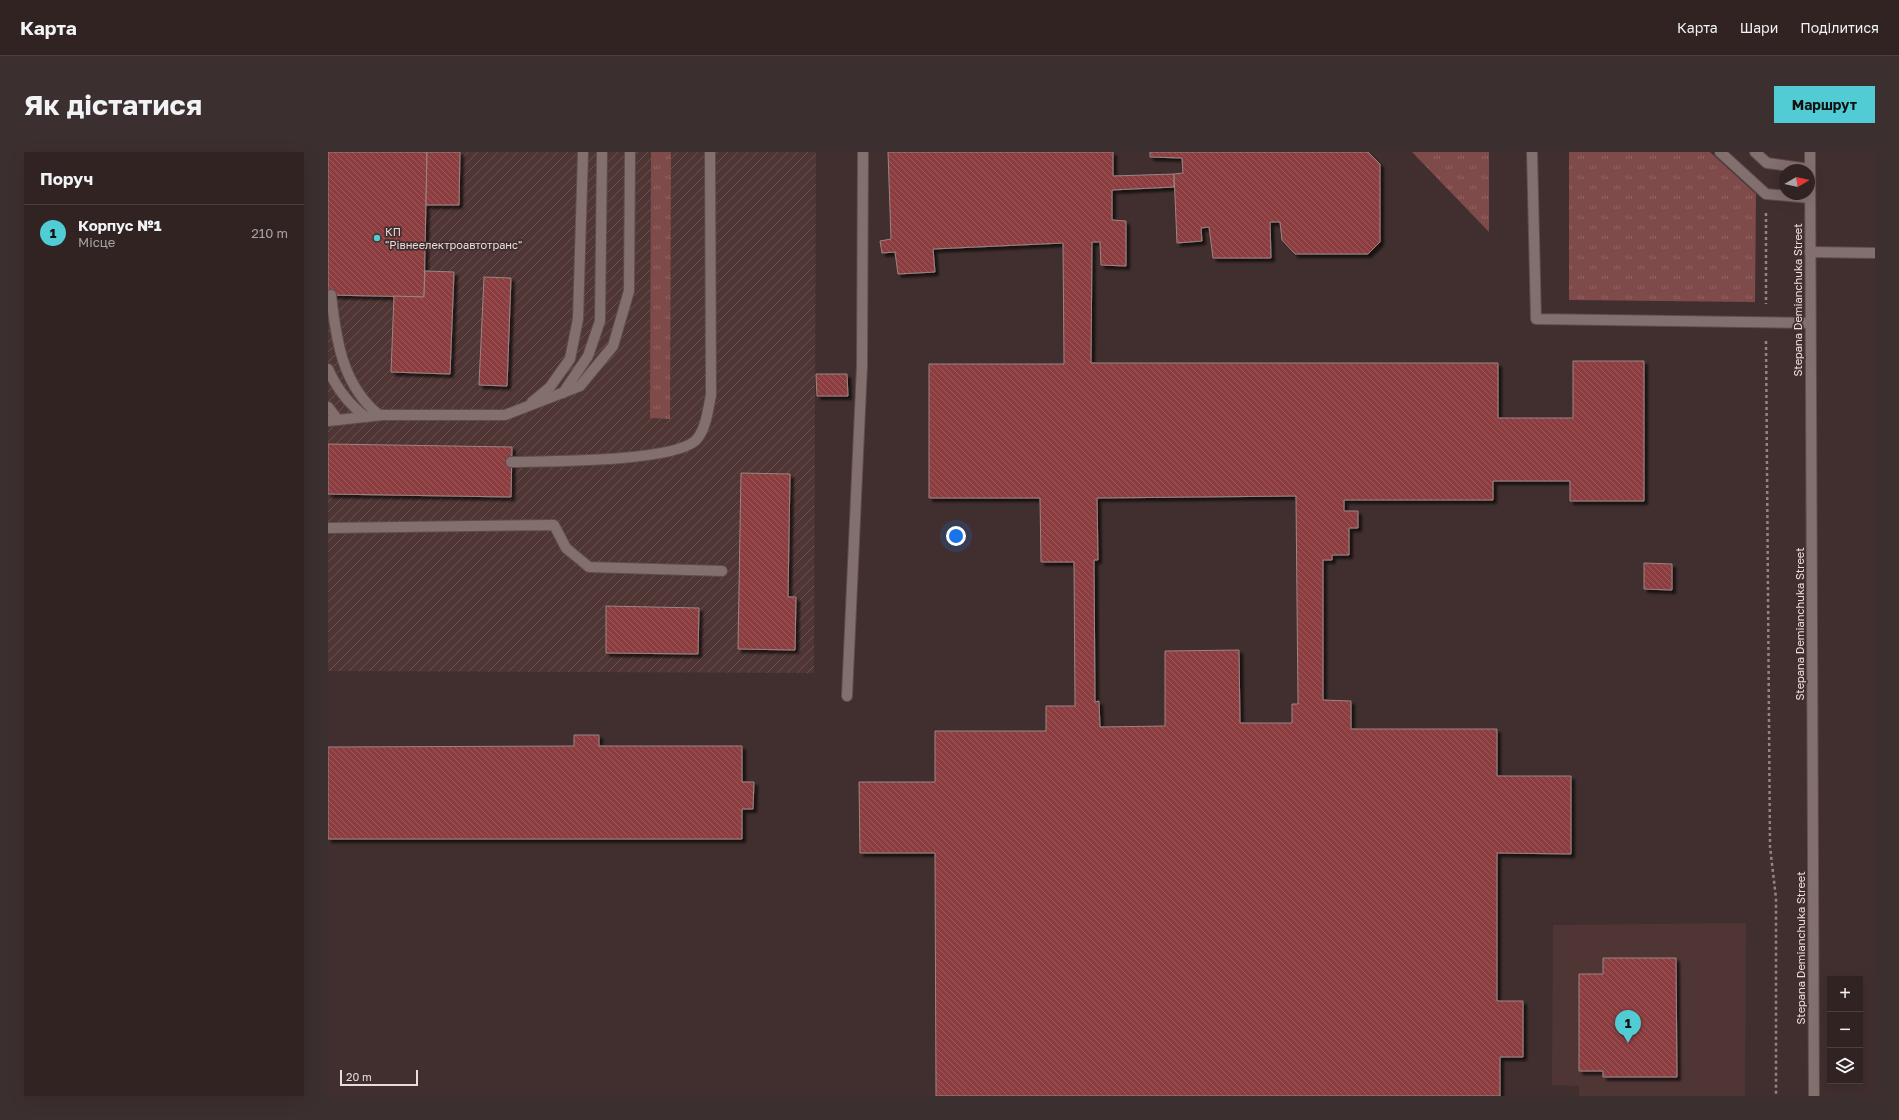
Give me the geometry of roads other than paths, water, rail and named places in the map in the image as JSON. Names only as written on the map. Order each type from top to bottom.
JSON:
[{"type":"street","points":[[524,408],[550,387],[570,359],[578,319],[583,152]]},
{"type":"street","points":[[563,393],[588,356],[600,321],[602,152]]},
{"type":"street","points":[[328,407],[333,420],[379,415],[505,415],[580,386],[613,346],[629,291],[630,152]]},
{"type":"street","points":[[511,462],[612,459],[674,450],[695,441],[706,422],[711,395],[710,152]]},
{"type":"street","points":[[847,696],[862,366],[863,152]]},
{"type":"street","points":[[1532,152],[1536,320],[1810,323]]},
{"type":"street","points":[[1720,152],[1766,194],[1779,195]]},
{"type":"street","points":[[1755,152],[1767,163],[1779,164]]},
{"type":"street","name":"Stepana Demianchuka Street","points":[[1810,152],[1810,164]]},
{"type":"street","name":"Stepana Demianchuka Street","points":[[1810,200],[1814,1096]]},
{"type":"street","points":[[1810,252],[1875,253]]},
{"type":"street","points":[[331,295],[336,337],[352,384],[370,408],[379,415]]},
{"type":"street","points":[[328,369],[338,390],[358,411],[366,417]]},
{"type":"street","points":[[328,528],[554,525],[566,548],[589,567],[722,571]]},
{"type":"place","name":"КП \"Рівнеелектроавтотранс\"","points":[[377,238]]},
{"type":"place","name":"Корпус №1","points":[[1628,1043]]}]
